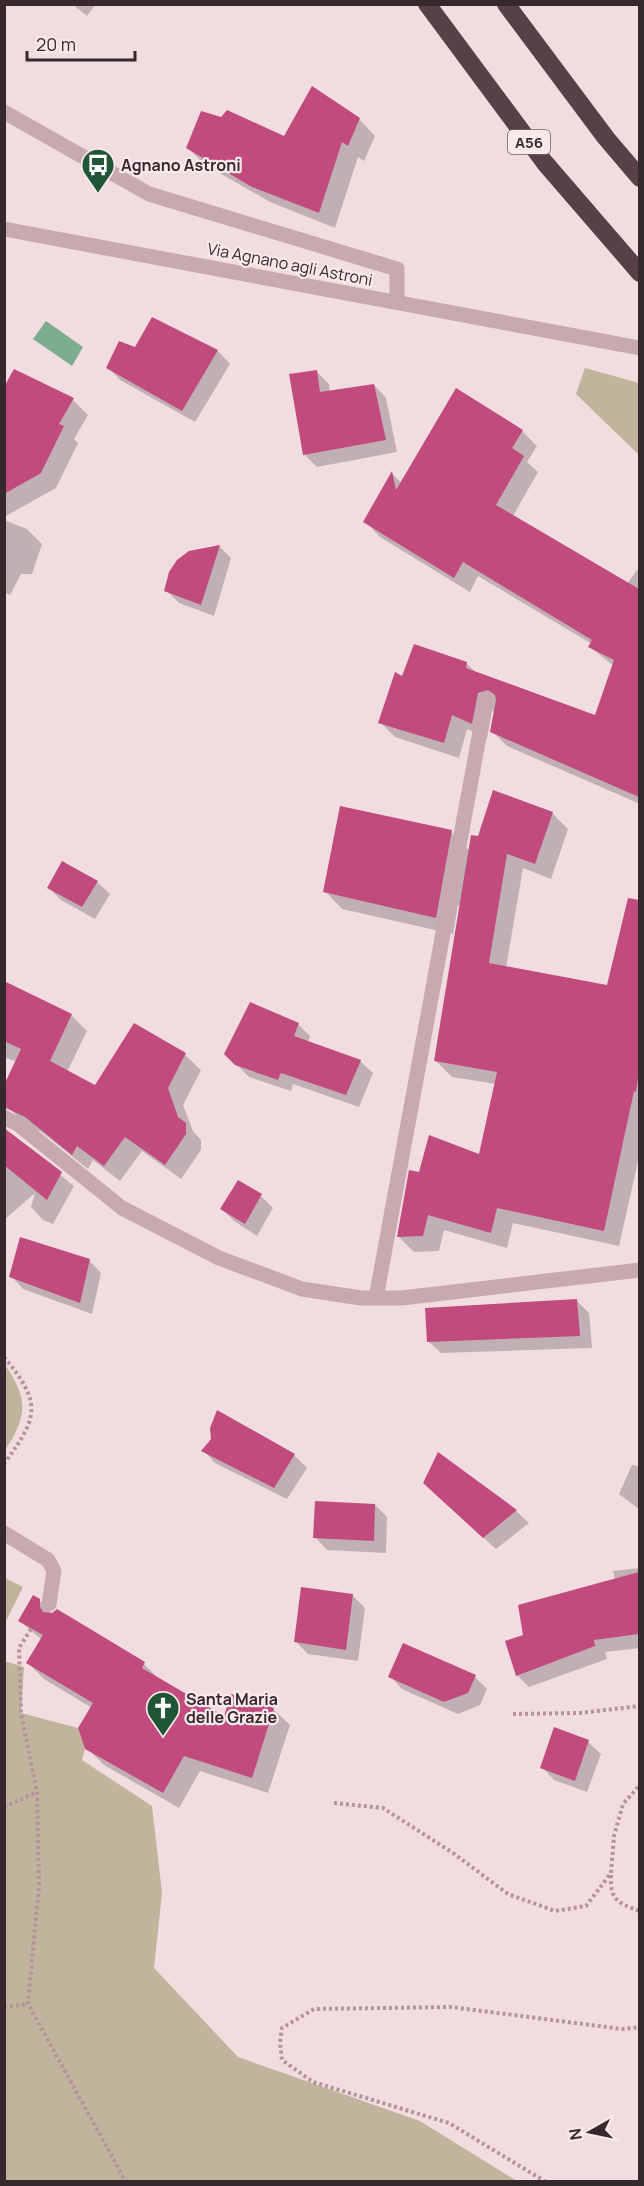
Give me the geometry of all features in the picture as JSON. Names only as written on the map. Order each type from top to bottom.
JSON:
[{"type":"highway","name":"A56","points":[[427,4],[545,164],[639,273]]},
{"type":"highway","points":[[506,4],[606,138],[639,178]]},
{"type":"street","points":[[4,112],[148,194],[397,269],[397,302]]},
{"type":"street","name":"Via Agnano agli Astroni","points":[[4,230],[639,348]]},
{"type":"street","points":[[376,1298],[486,699]]},
{"type":"street","points":[[4,1117],[19,1125],[122,1208],[219,1258],[302,1289],[376,1298],[402,1298],[639,1270]]},
{"type":"street","points":[[4,1533],[48,1560],[54,1571],[49,1604]]},
{"type":"path","points":[[4,1357],[30,1394],[32,1420],[22,1440],[4,1464]]},
{"type":"path","points":[[31,1629],[19,1647],[21,1713],[37,1792],[39,1885],[28,2004],[126,2181]]},
{"type":"path","points":[[513,1714],[580,1713],[639,1706]]},
{"type":"path","points":[[639,1785],[623,1803],[614,1836],[611,1891],[620,1905],[639,1911]]},
{"type":"path","points":[[4,1807],[37,1792]]},
{"type":"path","points":[[334,1803],[383,1808],[453,1853],[507,1894],[555,1911],[586,1906],[612,1873]]},
{"type":"path","points":[[4,2007],[28,2004]]},
{"type":"path","points":[[546,2181],[449,2123],[313,2082],[282,2060],[280,2042],[282,2028],[314,2009],[451,2007],[622,2028],[639,2027]]},
{"type":"shaded area","points":[[46,321],[83,347],[72,366],[33,339]]},
{"type":"shaded area","points":[[585,368],[639,383],[639,455],[576,394]]},
{"type":"shaded area","points":[[5,1365],[18,1387],[22,1407],[18,1427],[5,1450]]},
{"type":"shaded area","points":[[5,1578],[23,1587],[5,1623]]},
{"type":"shaded area","points":[[4,1661],[24,1667],[21,1713],[78,1728],[85,1749],[82,1760],[152,1806],[162,1893],[154,1968],[238,2057],[420,2121],[517,2181],[5,2181]]},
{"type":"building","points":[[312,86],[360,118],[348,146],[342,142],[319,213],[252,187],[186,148],[201,111],[221,117],[227,110],[284,136]]},
{"type":"building","points":[[152,317],[218,350],[182,411],[106,368],[119,341],[135,347]]},
{"type":"building","points":[[14,369],[74,398],[59,424],[64,426],[41,473],[4,494],[4,387]]},
{"type":"building","points":[[317,370],[320,392],[374,384],[386,440],[303,455],[289,374]]},
{"type":"building","points":[[456,388],[523,430],[512,448],[524,456],[496,505],[639,589],[639,797],[490,732],[496,700],[495,695],[488,690],[478,693],[472,724],[452,715],[444,743],[378,723],[395,672],[402,676],[414,644],[467,662],[466,668],[595,715],[614,660],[588,647],[592,640],[463,562],[454,578],[363,522],[392,471],[396,490]]},
{"type":"building","points":[[220,545],[201,605],[164,591],[169,572],[177,560],[189,551]]},
{"type":"building","points":[[493,790],[553,812],[535,864],[507,854],[489,963],[607,985],[628,898],[639,900],[639,1072],[636,1092],[634,1091],[604,1231],[497,1208],[491,1233],[428,1215],[423,1236],[397,1237],[409,1170],[419,1172],[429,1135],[479,1154],[497,1072],[434,1061],[471,835],[478,836]]},
{"type":"building","points":[[340,806],[452,830],[436,918],[323,892]]},
{"type":"building","points":[[62,861],[98,881],[82,907],[47,888]]},
{"type":"building","points":[[4,981],[72,1014],[50,1061],[95,1085],[134,1023],[186,1053],[168,1088],[178,1117],[186,1123],[186,1134],[165,1165],[125,1137],[104,1166],[77,1146],[72,1155],[25,1117],[4,1107],[4,1085],[21,1049],[4,1041]]},
{"type":"building","points":[[250,1002],[299,1023],[294,1036],[361,1060],[346,1095],[281,1073],[278,1080],[235,1065],[224,1054]]},
{"type":"building","points":[[4,1128],[62,1172],[47,1200],[4,1165]]},
{"type":"building","points":[[238,1180],[262,1194],[245,1224],[220,1209]]},
{"type":"building","points":[[20,1237],[90,1259],[80,1303],[9,1277]]},
{"type":"building","points":[[577,1299],[580,1336],[427,1342],[425,1308]]},
{"type":"building","points":[[217,1410],[295,1454],[274,1488],[201,1451],[211,1439],[210,1428]]},
{"type":"building","points":[[438,1452],[517,1510],[483,1538],[423,1483]]},
{"type":"building","points":[[315,1501],[375,1504],[374,1541],[313,1538]]},
{"type":"building","points":[[639,1572],[639,1634],[594,1640],[595,1646],[516,1676],[505,1641],[523,1635],[518,1605]]},
{"type":"building","points":[[301,1587],[353,1594],[346,1650],[294,1642]]},
{"type":"building","points":[[33,1595],[40,1599],[43,1612],[52,1613],[57,1609],[145,1662],[142,1668],[224,1716],[231,1694],[274,1708],[252,1778],[184,1756],[163,1793],[85,1749],[78,1728],[93,1703],[26,1663],[43,1635],[18,1621]]},
{"type":"building","points":[[403,1643],[476,1675],[468,1693],[444,1702],[388,1677]]},
{"type":"building","points":[[554,1727],[589,1740],[575,1781],[540,1768]]},
{"type":"place","name":"Agnano Astroni","points":[[98,194]]},
{"type":"place","name":"Santa Maria delle Grazie","points":[[163,1737]]}]
